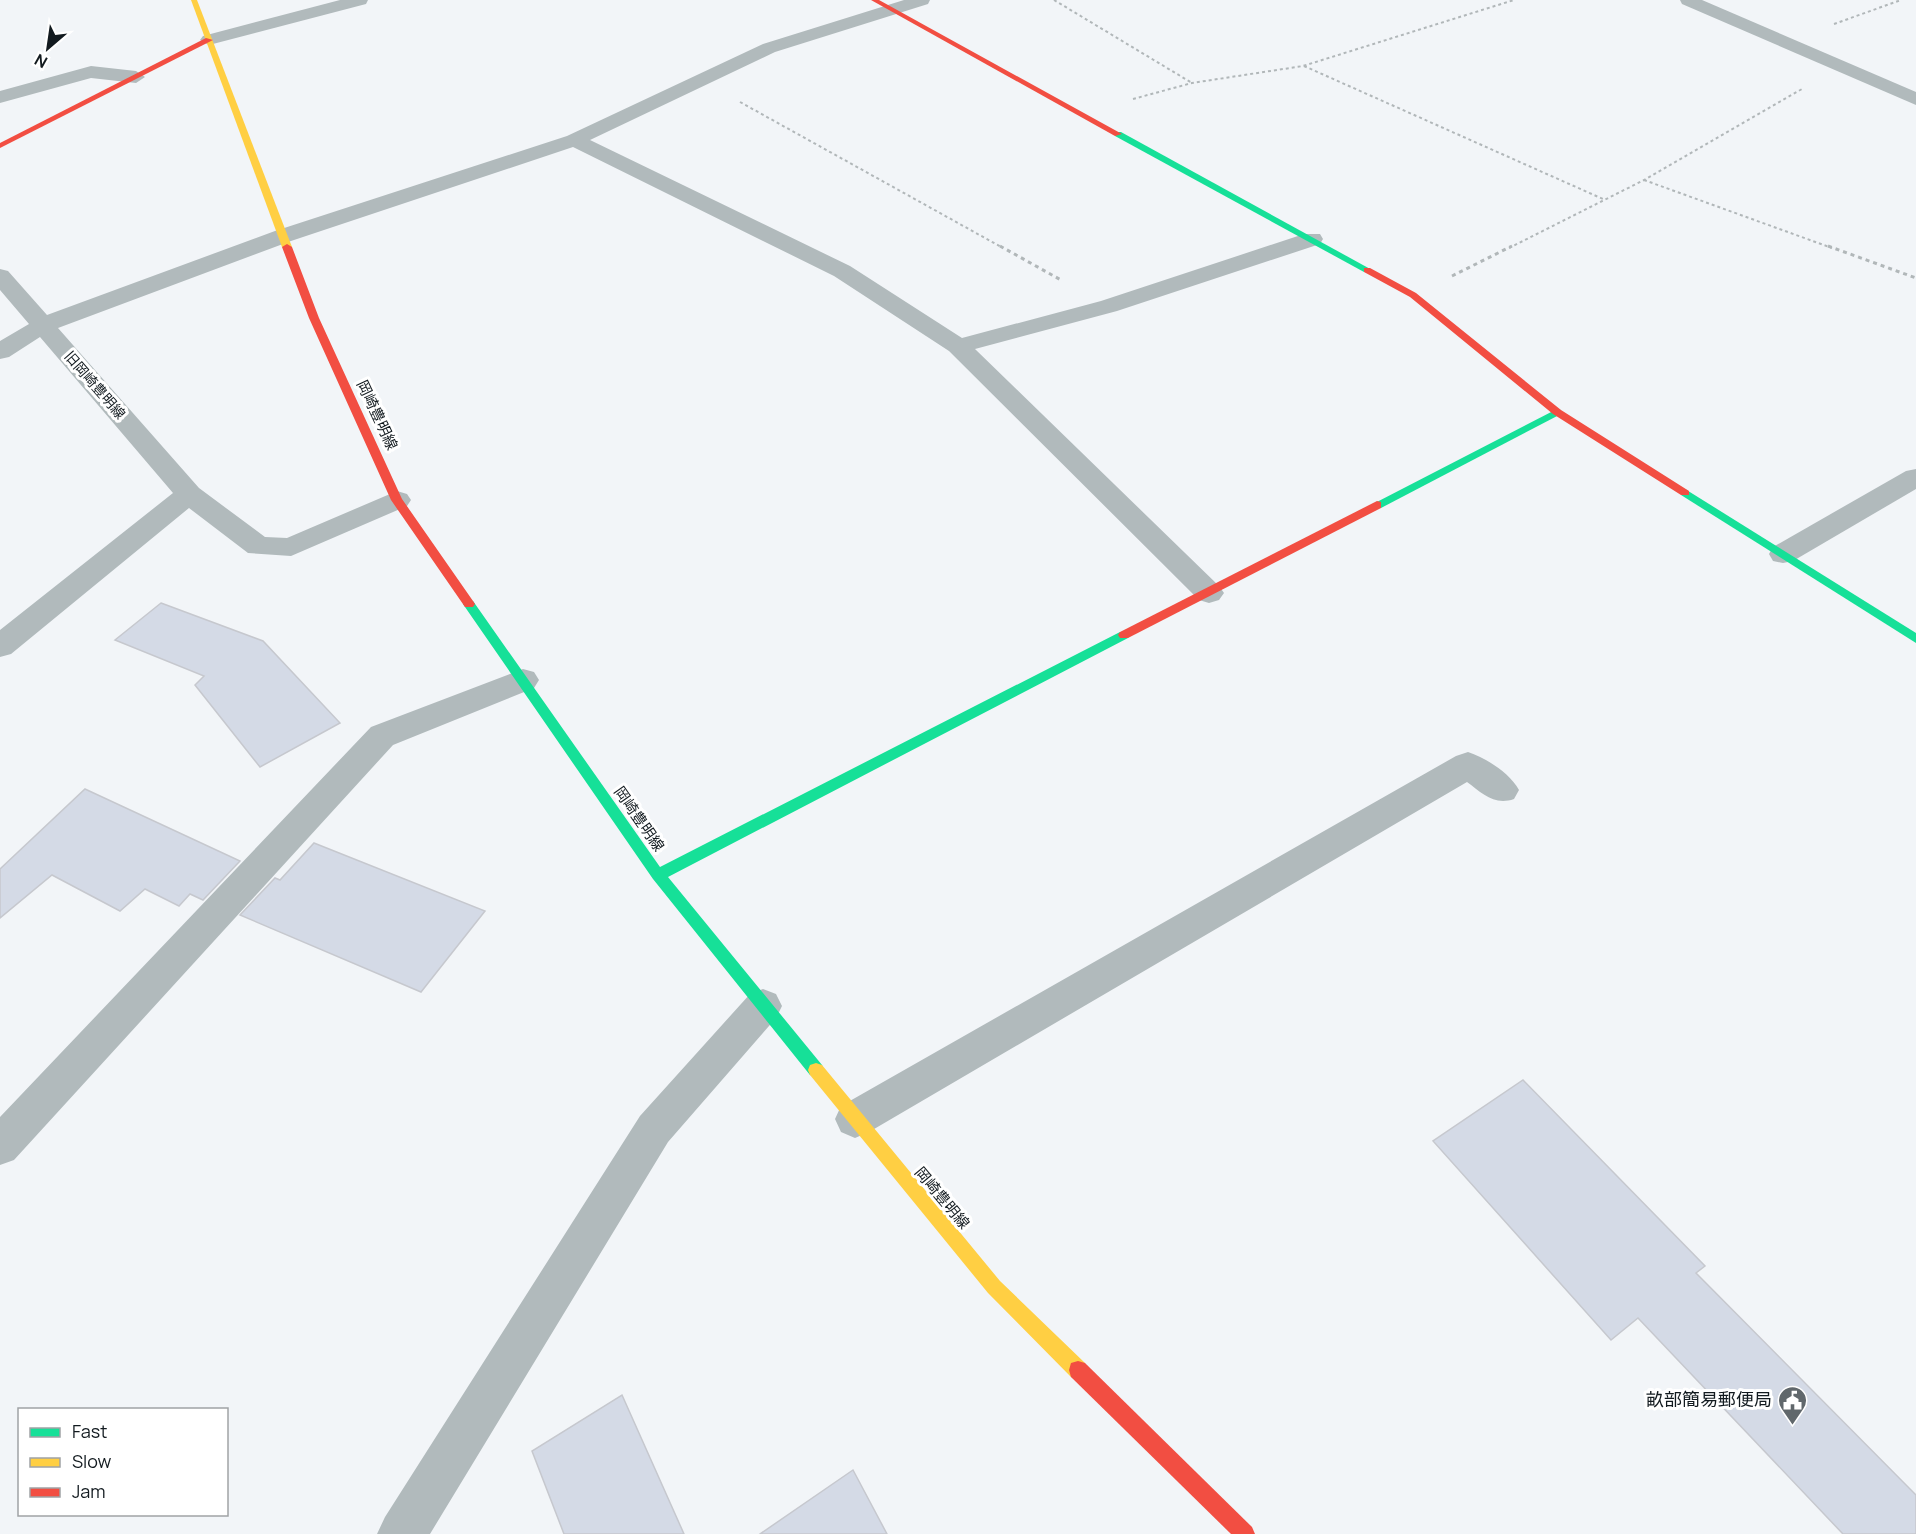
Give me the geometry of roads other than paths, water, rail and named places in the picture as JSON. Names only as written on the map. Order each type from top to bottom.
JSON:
[{"type":"street","name":"岡崎豊明線","points":[[194,0],[314,318],[398,500],[658,875],[855,1119],[994,1287],[1245,1534]]},
{"type":"street","points":[[0,146],[209,40],[360,0]]},
{"type":"street","points":[[0,352],[44,325],[283,236],[574,140],[769,48],[883,4],[922,0]]},
{"type":"street","points":[[1688,0],[1839,68],[1916,99]]},
{"type":"street","points":[[883,4],[1413,295],[1557,412],[1916,639]]},
{"type":"street","points":[[0,97],[91,72],[136,77]]},
{"type":"street","points":[[574,140],[842,271],[958,346],[1209,593]]},
{"type":"street","points":[[958,346],[1109,306],[1312,239]]},
{"type":"street","name":"旧岡崎豊明線","points":[[0,276],[189,494],[258,546],[291,547],[398,500]]},
{"type":"street","points":[[658,875],[1557,412]]},
{"type":"street","points":[[1783,554],[1916,477]]},
{"type":"street","points":[[0,646],[189,494]]},
{"type":"street","points":[[0,1146],[382,736],[522,680]]},
{"type":"street","points":[[855,1119],[1468,765],[1502,790]]},
{"type":"street","points":[[402,1534],[654,1129],[763,1006]]},
{"type":"place","name":"畝部簡易郵便局","points":[[1793,1426]]}]
